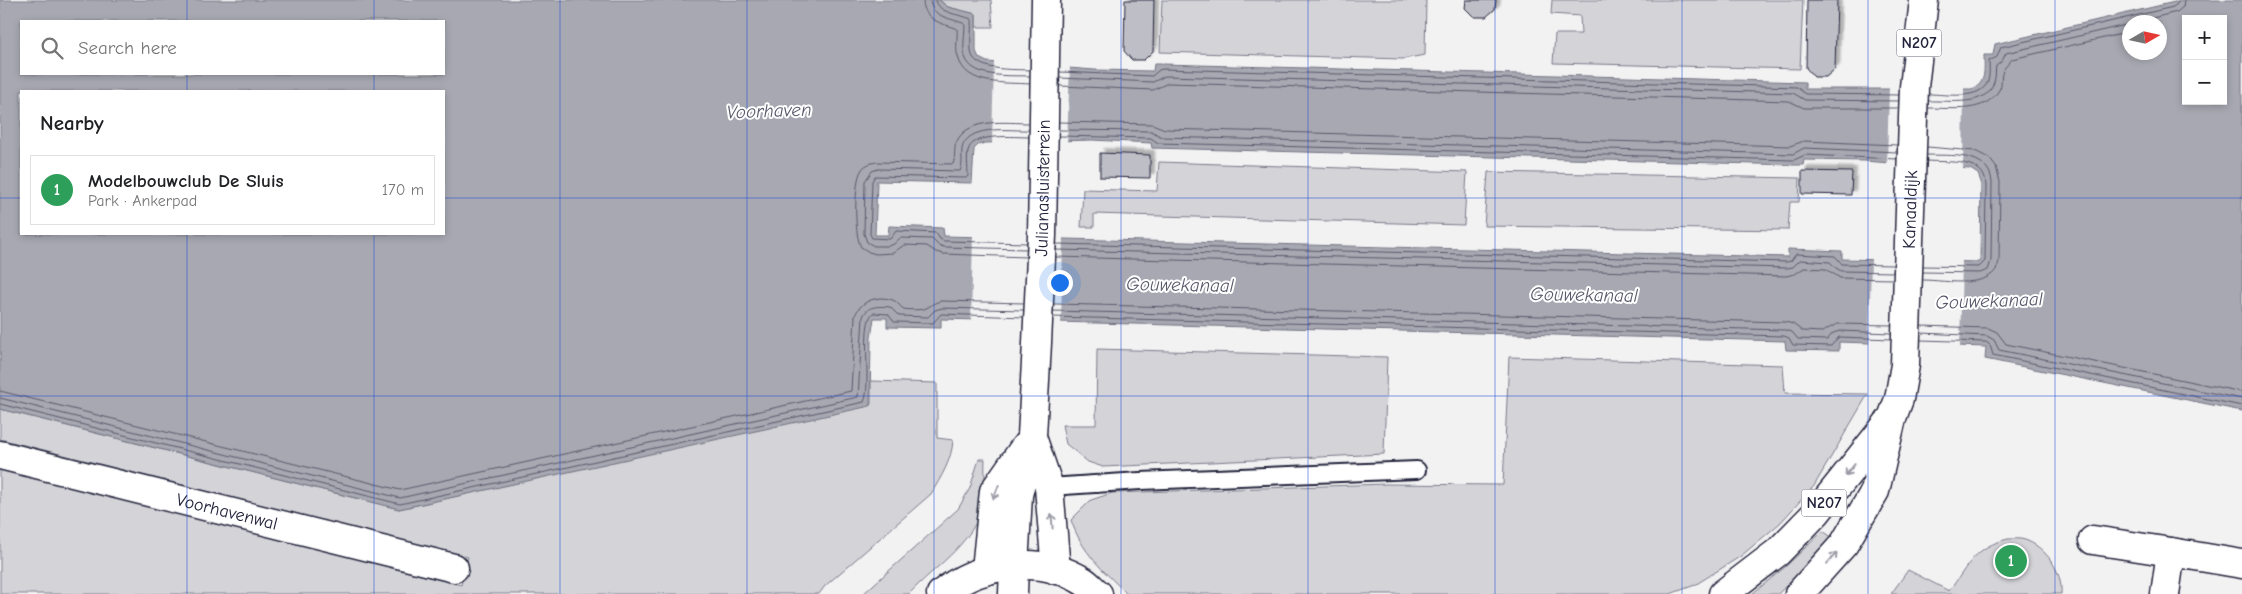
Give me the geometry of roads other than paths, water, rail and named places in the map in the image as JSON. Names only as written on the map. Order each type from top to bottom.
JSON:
[{"type":"main road","name":"Julianasluisterrein","points":[[1013,594],[1018,495],[1032,436],[1042,234],[1046,0]]},
{"type":"main road","name":"Kanaaldijk","points":[[1799,594],[1844,544],[1875,490],[1892,418],[1900,399],[1905,365],[1914,87],[1924,0]]},
{"type":"main road","name":"Kanaaldijk","points":[[1723,594],[1765,563],[1816,513],[1892,418]]},
{"type":"main road","name":"Julianasluisterrein","points":[[1032,436],[1048,487],[1056,570]]},
{"type":"main road","points":[[986,570],[994,491],[1032,436]]},
{"type":"main road","name":"Voorhavenwal","points":[[0,454],[454,568]]},
{"type":"main road","points":[[2093,540],[2242,564]]},
{"type":"main road","points":[[2165,594],[2170,552]]},
{"type":"main road","points":[[941,594],[959,580],[986,570],[1014,566],[1034,566],[1056,570],[1084,581],[1098,594]]},
{"type":"lane","points":[[1048,487],[1140,481],[1417,470]]},
{"type":"water","points":[[0,0],[939,0],[948,7],[976,14],[976,51],[979,58],[987,62],[1095,70],[1153,71],[1154,64],[1163,64],[1805,82],[1805,89],[1971,89],[1980,84],[1984,75],[1984,55],[1993,55],[1995,44],[2183,0],[2242,0],[2242,411],[1985,359],[1986,347],[1839,342],[1839,351],[1786,350],[1785,341],[941,319],[941,328],[887,327],[887,318],[874,318],[871,338],[870,406],[399,509],[0,409]],"holes":[[[1092,140],[1151,143],[1152,148],[1794,165],[1803,165],[1804,160],[1864,161],[1970,169],[1978,174],[1981,182],[1980,262],[1842,259],[1842,251],[1788,249],[1788,257],[944,236],[943,228],[889,226],[888,235],[875,235],[877,181],[972,183],[974,149],[978,145],[985,143]]]},
{"type":"place","name":"Modelbouwclub De Sluis","points":[[2011,561]]},
{"type":"water label","name":"Voorhaven","points":[[769,111]]},
{"type":"water label","name":"Gouwekanaal","points":[[1180,285]]},
{"type":"water label","name":"Gouwekanaal","points":[[1584,295]]},
{"type":"water label","name":"Gouwekanaal","points":[[1989,301]]}]
